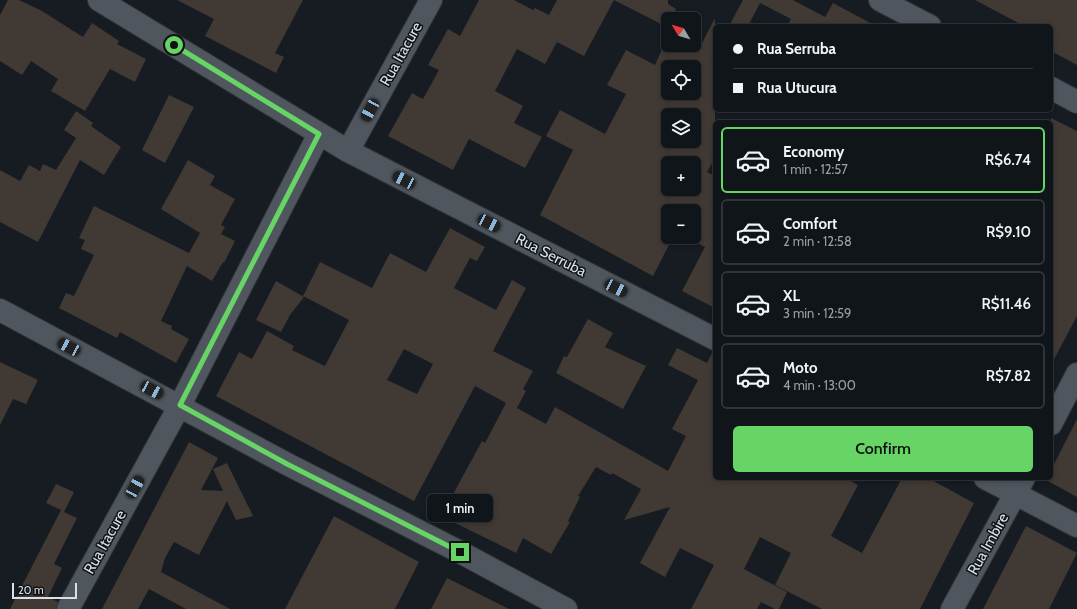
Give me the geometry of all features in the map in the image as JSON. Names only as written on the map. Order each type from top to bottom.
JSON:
[{"type":"street","name":"Rua Serruba","points":[[99,0],[348,151],[713,338]]},
{"type":"street","name":"Rua Itacure","points":[[348,151],[431,0]]},
{"type":"street","points":[[880,0],[926,24]]},
{"type":"street","points":[[1053,89],[1077,102]]},
{"type":"street","name":"Rua Itacure","points":[[68,609],[180,405],[319,134]]},
{"type":"street","points":[[0,310],[180,405],[287,464],[460,552],[566,609]]},
{"type":"street","points":[[1053,420],[1077,374]]},
{"type":"street","points":[[994,480],[1020,486],[1077,526]]},
{"type":"street","name":"Rua Imbire","points":[[952,609],[1020,486]]},
{"type":"building","points":[[8,0],[19,0],[42,11],[83,37],[92,23],[119,41],[117,44],[146,59],[135,82],[110,69],[85,111],[51,91],[58,79],[31,61],[22,75],[0,61],[0,15]]},
{"type":"building","points":[[177,0],[303,0],[275,53],[284,57],[276,73],[205,36],[214,19]]},
{"type":"building","points":[[479,0],[514,0],[533,10],[535,8],[549,15],[557,0],[614,0],[584,56],[557,42],[545,64],[517,49],[495,91],[523,106],[514,123],[542,137],[525,168],[469,139],[453,170],[388,136],[412,93],[423,99],[439,70],[428,65],[448,29],[460,36]]},
{"type":"building","points":[[614,0],[668,0],[668,4],[676,9],[674,12],[661,12],[661,24]]},
{"type":"building","points":[[743,0],[793,0],[825,17],[833,3],[872,24],[788,24],[791,19],[760,3],[749,24],[730,24]]},
{"type":"building","points":[[975,0],[1077,0],[1077,65],[1053,52],[1053,24],[1020,24]]},
{"type":"building","points":[[715,18],[715,24],[713,24],[713,112],[715,112],[715,120],[713,120],[713,162],[707,172],[713,175],[713,307],[682,291],[705,247],[699,244],[701,244],[701,204],[661,204],[661,244],[669,244],[653,276],[540,215],[573,150],[546,136],[560,110],[605,134],[626,94],[607,85],[626,50],[655,65],[661,52],[701,52],[701,45]]},
{"type":"building","points":[[169,95],[194,107],[165,163],[142,150]]},
{"type":"building","points":[[76,111],[93,123],[91,126],[121,147],[104,175],[80,160],[38,242],[0,222],[0,170],[20,181],[29,165],[40,171],[43,164],[56,170],[76,138],[64,130]]},
{"type":"building","points":[[1051,118],[1077,131],[1077,316],[1053,361],[1053,120],[1051,120]]},
{"type":"building","points":[[188,160],[215,176],[210,185],[235,199],[221,225],[225,227],[221,234],[235,241],[224,263],[223,262],[212,281],[187,266],[161,321],[172,326],[171,329],[189,339],[176,363],[120,332],[117,338],[59,308],[66,293],[74,296],[94,255],[81,249],[85,240],[79,238],[94,206],[189,253],[200,233],[161,209]]},
{"type":"building","points":[[450,228],[485,247],[477,261],[470,258],[454,288],[496,310],[512,280],[526,288],[493,351],[533,371],[523,389],[526,391],[517,408],[546,424],[555,407],[668,471],[686,436],[672,429],[698,380],[668,365],[677,348],[707,363],[713,351],[713,480],[849,480],[858,485],[831,536],[862,553],[901,480],[932,480],[974,503],[920,609],[822,609],[775,585],[791,553],[760,537],[744,569],[787,592],[779,609],[775,609],[761,602],[757,609],[691,609],[714,565],[680,548],[665,577],[640,563],[670,507],[624,520],[641,489],[612,473],[611,475],[596,467],[578,496],[580,497],[568,521],[570,522],[551,554],[523,538],[516,553],[443,517],[453,499],[451,498],[482,441],[485,443],[506,403],[475,386],[414,501],[216,396],[239,352],[252,359],[267,331],[294,346],[292,350],[325,366],[349,320],[303,296],[320,262],[372,288],[390,253],[426,272]],"holes":[[[404,349],[433,364],[417,394],[387,380]]]},
{"type":"building","points":[[276,281],[304,297],[290,315],[281,332],[256,320]]},
{"type":"building","points":[[588,319],[613,333],[605,347],[646,366],[623,409],[556,373],[564,356],[567,357]]},
{"type":"building","points":[[0,362],[38,380],[26,404],[13,399],[0,425]]},
{"type":"building","points":[[1077,419],[1077,497],[1046,480],[1053,480],[1053,466]]},
{"type":"building","points":[[189,442],[218,458],[201,490],[223,491],[213,469],[227,463],[253,516],[236,520],[227,501],[199,555],[174,542],[165,558],[161,572],[230,609],[186,609],[149,589],[138,609],[102,609]]},
{"type":"building","points":[[56,484],[74,492],[64,512],[77,518],[54,564],[62,568],[48,597],[58,602],[56,609],[10,609],[61,510],[46,503]]},
{"type":"building","points":[[334,516],[419,562],[395,609],[285,609]]},
{"type":"building","points":[[1026,526],[1077,553],[1049,609],[983,609]]},
{"type":"building","points":[[447,578],[509,609],[431,609]]},
{"type":"route","points":[[174,45],[319,134],[180,405],[287,464],[460,552]]}]
